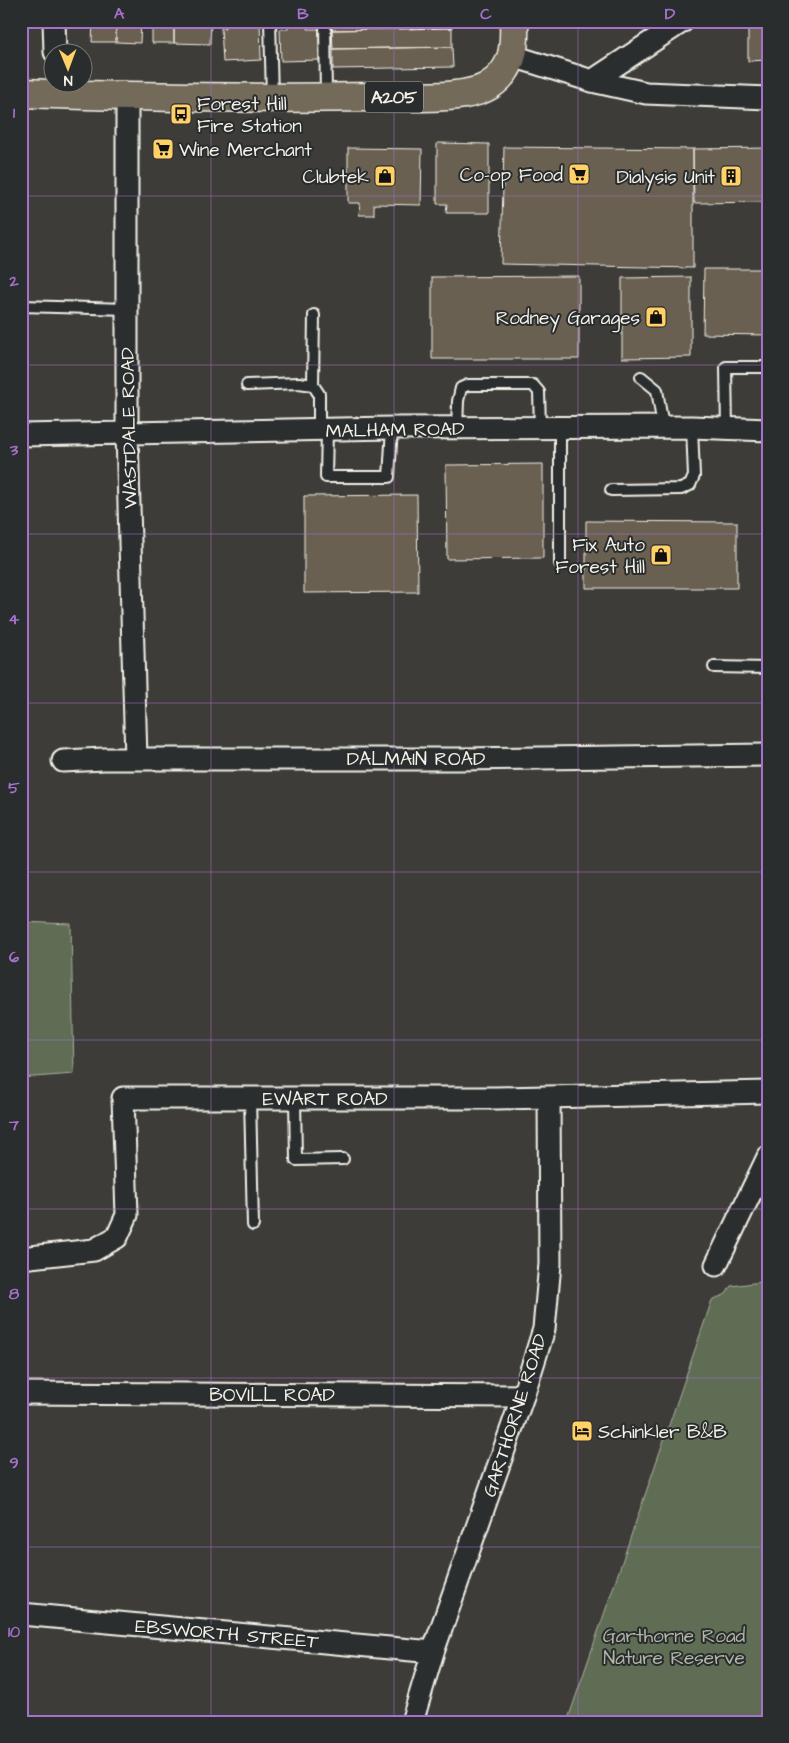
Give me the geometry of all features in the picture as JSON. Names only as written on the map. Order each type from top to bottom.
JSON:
[{"type":"highway","points":[[513,56],[514,21]]},
{"type":"highway","name":"A205","points":[[92,92],[127,96],[326,98],[462,95],[490,86],[505,71],[513,56]]},
{"type":"highway","name":"A205","points":[[21,93],[42,90]]},
{"type":"street","points":[[54,21],[55,42]]},
{"type":"street","points":[[592,81],[683,21]]},
{"type":"street","points":[[513,56],[592,81],[646,93],[768,98]]},
{"type":"street","name":"WASTDALE ROAD","points":[[127,96],[127,433],[136,760]]},
{"type":"street","name":"MALHAM ROAD","points":[[21,435],[392,428],[692,427],[768,430]]},
{"type":"street","name":"DALMAIN ROAD","points":[[64,761],[104,759],[458,759],[768,755]]},
{"type":"street","name":"EWART ROAD","points":[[21,1258],[94,1250],[117,1237],[127,1215],[123,1098],[497,1098],[768,1092]]},
{"type":"street","name":"GARTHORNE ROAD","points":[[412,1722],[433,1652],[523,1396],[544,1329],[550,1264],[549,1097]]},
{"type":"street","points":[[716,1265],[768,1157]]},
{"type":"street","name":"BOVILL ROAD","points":[[21,1393],[523,1396]]},
{"type":"street","name":"EBSWORTH STREET","points":[[21,1614],[433,1652]]},
{"type":"lane","points":[[270,21],[272,97]]},
{"type":"lane","points":[[325,21],[326,98]]},
{"type":"lane","points":[[21,306],[127,309]]},
{"type":"lane","points":[[314,315],[313,385],[318,394],[323,429],[326,477],[389,477],[392,428]]},
{"type":"lane","points":[[727,429],[726,367],[768,367]]},
{"type":"lane","points":[[640,377],[658,390],[663,427]]},
{"type":"lane","points":[[247,385],[299,383],[313,385]]},
{"type":"lane","points":[[457,428],[458,401],[461,388],[468,385],[533,385],[539,392],[550,427],[560,563]]},
{"type":"lane","points":[[611,490],[681,490],[690,485],[694,476],[692,427]]},
{"type":"lane","points":[[714,667],[768,668]]},
{"type":"lane","points":[[250,1098],[253,1224]]},
{"type":"lane","points":[[295,1098],[296,1160],[343,1159]]},
{"type":"green space","points":[[21,922],[71,924],[74,1074],[21,1078]]},
{"type":"green space","name":"Garthorne Road Nature Reserve","points":[[768,1281],[768,1722],[567,1722],[712,1300],[726,1294],[731,1286]]},
{"type":"building","points":[[21,21],[25,21],[25,42],[21,42]]},
{"type":"building","points":[[93,21],[116,21],[116,42],[92,42]]},
{"type":"building","points":[[116,21],[141,21],[140,43],[116,42]]},
{"type":"building","points":[[152,21],[174,21],[174,43],[152,43]]},
{"type":"building","points":[[174,21],[211,21],[210,44],[174,43]]},
{"type":"building","points":[[224,21],[260,21],[261,60],[223,62],[221,28],[225,28]]},
{"type":"building","points":[[288,21],[308,21],[308,29],[319,29],[319,60],[281,61],[280,29],[288,29]]},
{"type":"building","points":[[332,21],[452,21],[452,28],[332,30]]},
{"type":"building","points":[[748,27],[768,27],[768,60],[748,61]]},
{"type":"building","points":[[452,28],[452,47],[333,49],[332,30]]},
{"type":"building","points":[[452,47],[453,67],[333,69],[333,49]]},
{"type":"building","points":[[437,143],[489,144],[489,213],[446,213],[447,204],[437,204]]},
{"type":"building","points":[[504,147],[693,149],[693,268],[501,264]]},
{"type":"building","points":[[348,148],[422,149],[421,205],[374,204],[374,215],[359,215],[360,203],[348,203]]},
{"type":"building","name":"Dialysis Unit","points":[[768,148],[768,202],[694,203],[693,149]]},
{"type":"building","points":[[704,269],[768,269],[768,335],[703,334]]},
{"type":"building","points":[[579,276],[579,359],[432,359],[432,277]]},
{"type":"building","name":"Rodney Garages","points":[[691,277],[691,357],[622,358],[622,278]]},
{"type":"building","points":[[543,464],[543,558],[447,559],[446,465]]},
{"type":"building","points":[[417,495],[418,592],[304,593],[304,496]]},
{"type":"building","name":"Fix Auto Forest Hill","points":[[586,521],[737,522],[737,588],[586,588]]},
{"type":"place","name":"Forest Hill Fire Station","points":[[181,114]]},
{"type":"place","name":"Wine Merchant","points":[[163,149]]},
{"type":"place","name":"Co-op Food","points":[[579,174]]},
{"type":"place","name":"Clubtek","points":[[385,176]]},
{"type":"place","name":"Dialysis Unit","points":[[731,176]]},
{"type":"place","name":"Rodney Garages","points":[[656,317]]},
{"type":"place","name":"Fix Auto Forest Hill","points":[[661,555]]},
{"type":"place","name":"Schinkler B&B","points":[[582,1431]]}]
